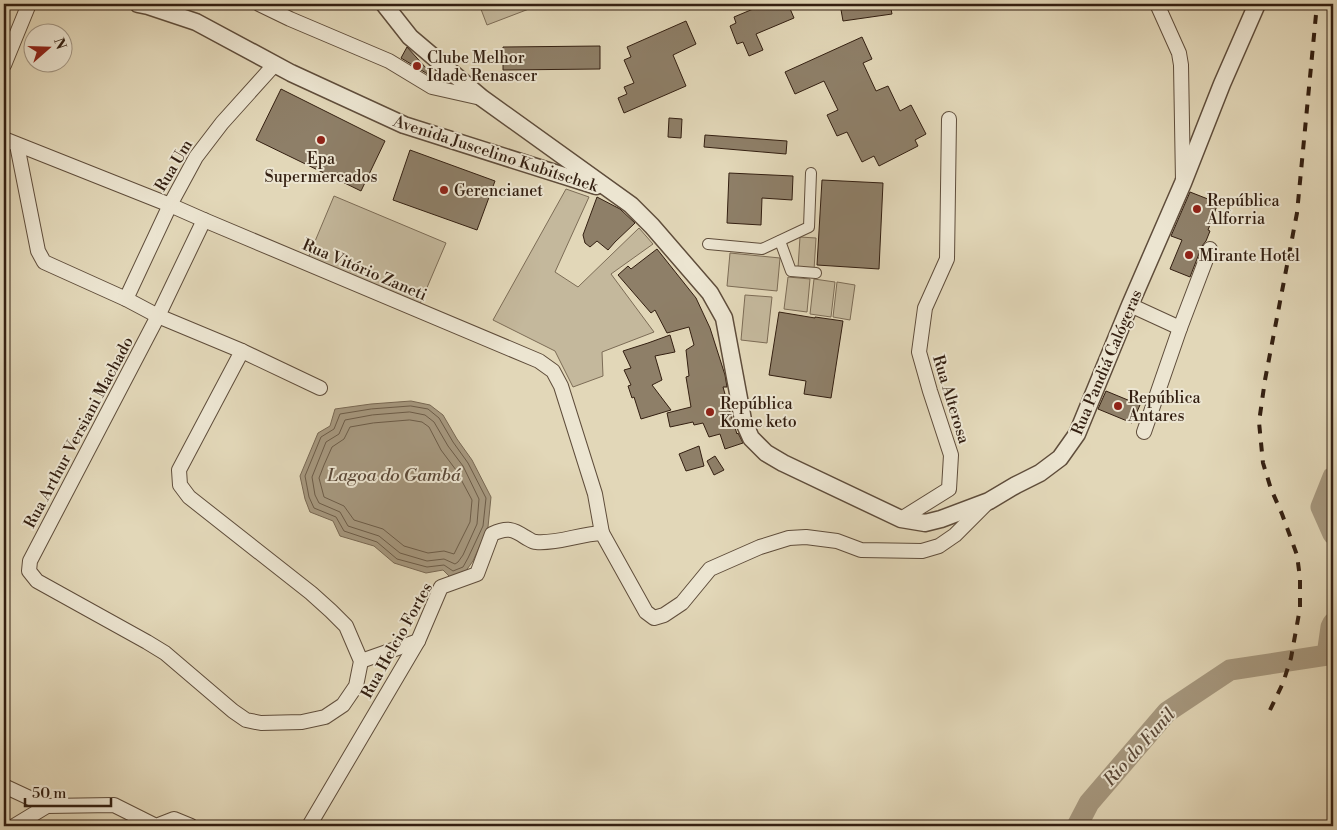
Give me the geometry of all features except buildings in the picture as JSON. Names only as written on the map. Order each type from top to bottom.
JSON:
[{"type":"street","points":[[4,65],[29,4]]},
{"type":"street","name":"Avenida Juscelino Kubitschek","points":[[138,4],[196,22],[291,73],[404,125],[610,190]]},
{"type":"street","points":[[259,4],[389,61],[432,87],[482,98]]},
{"type":"street","name":"Rua Pandiá Calógeras","points":[[384,4],[410,37],[482,98],[631,205],[652,226],[710,293],[724,318],[743,420],[751,438],[766,453],[901,519],[925,523],[989,501],[1040,473],[1060,458],[1077,434],[1257,4]]},
{"type":"street","points":[[1157,4],[1180,59],[1183,184]]},
{"type":"street","name":"Rua Um","points":[[126,299],[170,205],[196,156],[222,123],[274,64]]},
{"type":"street","name":"Rua Alterosa","points":[[901,519],[949,490],[951,455],[930,391],[920,352],[924,308],[946,259],[949,119]]},
{"type":"street","name":"Rua Vitório Zaneti","points":[[4,139],[170,205],[539,361],[553,371],[561,386],[595,494],[602,533]]},
{"type":"street","points":[[17,145],[38,252],[44,262],[126,299],[158,316],[320,388]]},
{"type":"street","points":[[708,244],[762,249],[809,227],[811,173]]},
{"type":"street","name":"Rua Arthur Versiani Machado","points":[[204,220],[158,316],[30,561],[29,571],[37,581],[165,653],[246,720],[261,723],[302,722],[325,717],[343,705],[356,686],[361,662]]},
{"type":"street","points":[[780,241],[791,271],[816,273]]},
{"type":"street","points":[[1144,432],[1210,249]]},
{"type":"street","points":[[1130,305],[1180,328]]},
{"type":"street","points":[[242,352],[179,470],[180,485],[189,497],[311,593],[331,611],[346,626],[361,662],[418,641]]},
{"type":"street","points":[[602,533],[646,612],[654,618],[664,615],[682,603],[710,569],[760,546],[789,538],[806,538],[837,541],[861,550],[922,551],[939,546],[955,535],[989,501]]},
{"type":"street","name":"Rua Helcio Fortes","points":[[309,826],[418,641],[441,587],[477,574],[492,534],[501,530],[515,530],[533,542],[560,541],[588,533],[602,533]]},
{"type":"street","points":[[4,786],[47,806],[114,805],[156,826],[174,819],[191,826]]},
{"type":"street","points":[[14,826],[47,806]]},
{"type":"shaded area","points":[[479,4],[542,4],[487,25]]},
{"type":"shaded area","points":[[566,189],[589,197],[555,272],[578,287],[639,228],[653,244],[611,274],[654,332],[602,352],[603,376],[573,387],[555,351],[493,320]]},
{"type":"shaded area","points":[[334,196],[446,243],[420,304],[308,258]]},
{"type":"shaded area","points":[[800,237],[816,238],[814,270],[798,268]]},
{"type":"shaded area","points":[[730,253],[780,258],[777,291],[727,286]]},
{"type":"shaded area","points":[[788,277],[810,279],[807,312],[784,309]]},
{"type":"shaded area","points":[[814,279],[835,282],[831,317],[810,314]]},
{"type":"shaded area","points":[[837,282],[855,285],[850,320],[833,317]]},
{"type":"shaded area","points":[[745,295],[772,297],[767,343],[741,340]]},
{"type":"water","name":"Lagoa do Gambá","points":[[411,401],[430,405],[443,415],[472,460],[491,497],[488,527],[473,561],[465,572],[450,577],[443,570],[426,573],[394,563],[374,546],[340,536],[333,521],[310,512],[305,499],[300,476],[318,433],[330,426],[335,409]]},
{"type":"waterway","name":"Rio do Funil","points":[[1333,477],[1321,507],[1333,534]]},
{"type":"waterway","name":"Rio do Funil","points":[[1077,826],[1089,803],[1167,712],[1230,670],[1327,655],[1333,623]]},
{"type":"railway","points":[[1270,710],[1283,683],[1291,658],[1300,608],[1300,578],[1297,555],[1271,489],[1263,463],[1259,422],[1265,380],[1297,213],[1317,4]]},
{"type":"place","name":"Clube Melhor Idade Renascer","points":[[417,66]]},
{"type":"place","name":"Epa Supermercados","points":[[321,140]]},
{"type":"place","name":"Gerencianet","points":[[444,190]]},
{"type":"place","name":"República Alforria","points":[[1197,209]]},
{"type":"place","name":"Mirante Hotel","points":[[1189,255]]},
{"type":"place","name":"República Antares","points":[[1118,406]]},
{"type":"place","name":"República Kome keto","points":[[710,412]]}]
